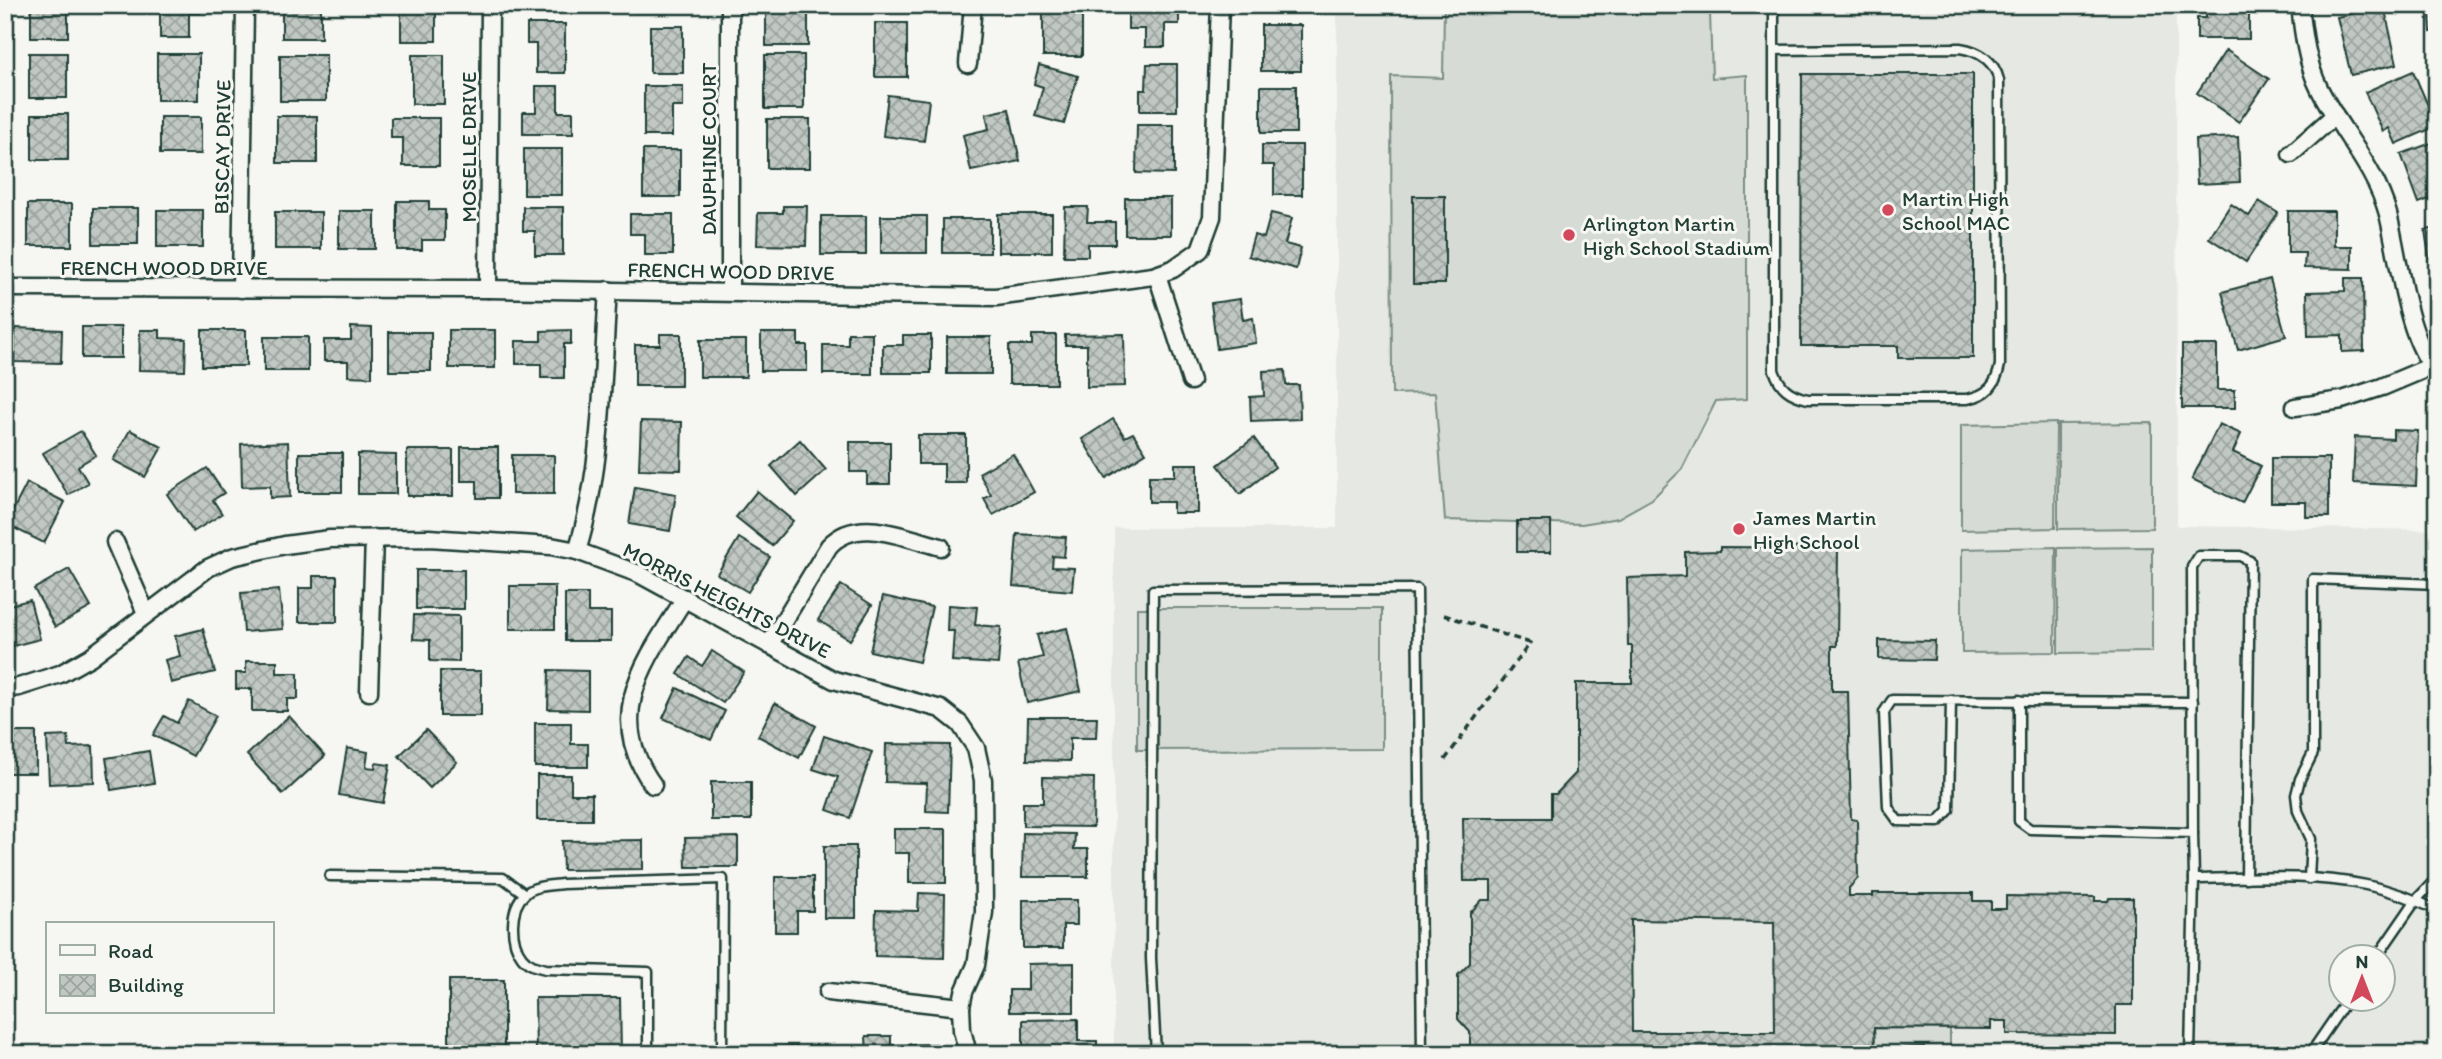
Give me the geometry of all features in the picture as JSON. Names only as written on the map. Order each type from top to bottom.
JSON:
[{"type":"street","name":"BISCAY DRIVE","points":[[241,289],[245,5]]},
{"type":"street","name":"MOSELLE DRIVE","points":[[488,289],[490,5]]},
{"type":"street","name":"DAUPHINE COURT","points":[[730,5],[730,292]]},
{"type":"street","points":[[968,64],[973,5]]},
{"type":"street","name":"FRENCH WOOD DRIVE","points":[[5,288],[608,290],[996,297],[1157,275],[1173,269],[1200,250],[1212,217],[1220,5]]},
{"type":"street","points":[[2295,407],[2342,400],[2434,368],[2417,337],[2388,214],[2379,190],[2365,162],[2319,89],[2311,69],[2300,5]]},
{"type":"street","points":[[2291,155],[2335,115]]},
{"type":"street","points":[[1157,275],[1191,381]]},
{"type":"street","points":[[577,551],[586,523],[594,475],[608,290]]},
{"type":"street","points":[[769,645],[837,537],[850,531],[867,529],[941,547]]},
{"type":"street","points":[[369,692],[374,538]]},
{"type":"street","name":"MORRIS HEIGHTS DRIVE","points":[[5,689],[60,674],[90,657],[208,568],[232,557],[285,545],[330,539],[374,538],[429,538],[551,546],[577,551],[639,574],[834,680],[941,709],[960,724],[976,748],[983,780],[984,912],[976,965],[964,992],[961,1007]]},
{"type":"street","points":[[115,542],[146,613]]},
{"type":"street","points":[[653,785],[634,752],[630,737],[630,709],[645,661],[685,598]]},
{"type":"street","points":[[828,992],[961,1007],[962,1030],[968,1054]]},
{"type":"lane","points":[[1774,5],[1774,50],[1774,370],[1779,383],[1797,397],[1808,399],[1968,399],[1988,391],[1995,383],[2000,365],[1997,71],[1991,62],[1974,50],[1960,48],[1774,50]]},
{"type":"lane","points":[[2190,1054],[2194,879],[2192,567],[2199,556],[2240,556],[2250,561],[2246,878]]},
{"type":"lane","points":[[2309,879],[2311,839],[2298,811],[2296,795],[2300,779],[2313,753],[2313,579],[2437,584]]},
{"type":"lane","points":[[1156,1054],[1151,958],[1153,590],[1324,588],[1417,589],[1422,1054]]},
{"type":"lane","points":[[1951,700],[1949,810],[1938,822],[1898,821],[1888,807],[1884,712],[1892,700],[1951,700],[2019,700],[2193,702]]},
{"type":"lane","points":[[2019,700],[2019,821],[2030,830],[2193,833]]},
{"type":"lane","points":[[330,876],[503,878],[525,894]]},
{"type":"lane","points":[[2385,944],[2416,900],[2437,878]]},
{"type":"lane","points":[[648,1054],[648,972],[547,969],[532,966],[522,957],[514,941],[514,913],[525,894],[536,887],[562,884],[723,879],[722,1054]]},
{"type":"lane","points":[[2194,879],[2309,879],[2367,885],[2437,909]]},
{"type":"lane","points":[[2310,1054],[2337,1014]]},
{"type":"path","points":[[1444,615],[1530,643],[1444,761]]},
{"type":"shaded area","name":"James Martin High School","points":[[1337,5],[2176,5],[2177,526],[2437,530],[2437,1054],[1114,1054],[1114,528],[1337,528]]},
{"type":"shaded area","name":"Arlington Martin High School Stadium","points":[[1444,5],[1751,5],[1751,12],[1710,12],[1712,78],[1747,75],[1747,399],[1716,401],[1682,469],[1652,499],[1618,518],[1582,524],[1445,520],[1435,393],[1392,394],[1391,76],[1443,78]]},
{"type":"shaded area","points":[[2056,423],[2055,528],[1961,530],[1961,425]]},
{"type":"shaded area","points":[[2152,423],[2152,528],[2058,529],[2058,424]]},
{"type":"shaded area","points":[[2056,547],[2055,652],[1962,653],[1962,549]]},
{"type":"shaded area","points":[[2152,547],[2152,652],[2058,653],[2058,548]]},
{"type":"shaded area","points":[[1137,608],[1382,608],[1382,749],[1137,750]]},
{"type":"shaded area","points":[[1874,1028],[1950,1029],[1950,1054],[1924,1054],[1923,1047],[1875,1049]]},
{"type":"building","points":[[31,5],[68,5],[68,37],[31,37]]},
{"type":"building","points":[[160,5],[200,5],[200,13],[189,13],[189,38],[160,38]]},
{"type":"building","points":[[282,5],[321,5],[321,38],[282,38]]},
{"type":"building","points":[[401,5],[436,5],[436,41],[401,41]]},
{"type":"building","points":[[525,5],[560,5],[560,12],[525,12]]},
{"type":"building","points":[[635,5],[670,5],[670,12],[635,12]]},
{"type":"building","points":[[766,5],[808,5],[808,46],[766,46]]},
{"type":"building","points":[[1128,5],[1179,5],[1179,24],[1165,24],[1165,47],[1145,47],[1145,29],[1128,29]]},
{"type":"building","points":[[2206,5],[2249,5],[2249,39],[2197,39],[2197,18],[2206,18]]},
{"type":"building","points":[[2429,5],[2437,5],[2437,31],[2431,32]]},
{"type":"building","points":[[1043,6],[1082,6],[1082,56],[1043,56]]},
{"type":"building","points":[[2384,6],[2397,64],[2351,75],[2337,17]]},
{"type":"building","points":[[875,23],[907,23],[907,77],[875,77]]},
{"type":"building","points":[[527,24],[565,24],[565,73],[536,73],[536,44],[527,44]]},
{"type":"building","points":[[1261,25],[1301,25],[1301,71],[1261,71]]},
{"type":"building","points":[[650,26],[683,26],[683,73],[650,73]]},
{"type":"building","points":[[2226,50],[2269,79],[2239,122],[2197,93]]},
{"type":"building","points":[[29,53],[67,53],[67,98],[29,98]]},
{"type":"building","points":[[157,54],[199,54],[199,100],[157,100]]},
{"type":"building","points":[[280,55],[326,55],[326,101],[280,101]]},
{"type":"building","points":[[412,55],[444,55],[444,104],[412,104]]},
{"type":"building","points":[[765,55],[804,55],[804,109],[765,109]]},
{"type":"building","points":[[1147,64],[1177,64],[1177,111],[1140,111],[1140,90],[1146,90]]},
{"type":"building","points":[[1039,65],[1078,76],[1064,124],[1035,116],[1043,87],[1034,84]]},
{"type":"building","points":[[2413,71],[2437,126],[2396,144],[2389,128],[2383,132],[2365,92]]},
{"type":"building","name":"Martin High School MAC","points":[[1802,74],[1973,74],[1973,358],[1898,358],[1898,346],[1801,346]]},
{"type":"building","points":[[536,86],[558,86],[558,112],[573,112],[573,134],[523,134],[523,112],[536,112]]},
{"type":"building","points":[[644,86],[683,86],[683,107],[672,107],[672,136],[644,136]]},
{"type":"building","points":[[1261,86],[1296,86],[1296,133],[1261,133]]},
{"type":"building","points":[[888,95],[929,100],[924,141],[883,136]]},
{"type":"building","points":[[1009,109],[1020,161],[971,171],[963,135],[989,129],[986,114]]},
{"type":"building","points":[[32,114],[68,114],[68,160],[32,160]]},
{"type":"building","points":[[277,116],[317,116],[317,163],[277,163]]},
{"type":"building","points":[[160,117],[201,117],[201,154],[160,154]]},
{"type":"building","points":[[391,118],[439,118],[439,166],[403,166],[403,138],[391,138]]},
{"type":"building","points":[[767,119],[810,119],[810,168],[767,168]]},
{"type":"building","points":[[1137,125],[1174,125],[1174,174],[1136,173]]},
{"type":"building","points":[[2238,137],[2240,182],[2197,184],[2195,139]]},
{"type":"building","points":[[2437,141],[2437,196],[2419,203],[2401,154]]},
{"type":"building","points":[[1262,145],[1302,145],[1302,195],[1274,195],[1274,165],[1262,165]]},
{"type":"building","points":[[524,149],[562,149],[562,195],[524,195]]},
{"type":"building","points":[[643,150],[680,150],[680,197],[643,197]]},
{"type":"building","points":[[1413,196],[1445,196],[1445,284],[1413,284]]},
{"type":"building","points":[[1125,198],[1171,198],[1171,235],[1125,235]]},
{"type":"building","points":[[397,201],[429,201],[429,210],[445,210],[445,240],[422,240],[422,250],[397,250]]},
{"type":"building","points":[[2259,201],[2278,213],[2246,262],[2209,238],[2231,204],[2249,216]]},
{"type":"building","points":[[28,204],[72,204],[72,246],[28,246]]},
{"type":"building","points":[[783,206],[807,206],[806,246],[757,245],[758,213],[783,213]]},
{"type":"building","points":[[523,207],[563,207],[563,255],[535,255],[535,231],[523,231]]},
{"type":"building","points":[[1065,207],[1088,207],[1087,222],[1115,222],[1115,244],[1088,244],[1088,256],[1064,256]]},
{"type":"building","points":[[93,208],[138,208],[138,244],[93,244]]},
{"type":"building","points":[[157,210],[203,210],[203,247],[157,247]]},
{"type":"building","points":[[339,211],[375,211],[375,249],[339,249]]},
{"type":"building","points":[[2288,211],[2334,211],[2334,246],[2352,246],[2352,269],[2304,268],[2305,253],[2288,253]]},
{"type":"building","points":[[275,212],[321,212],[321,249],[275,249]]},
{"type":"building","points":[[1271,213],[1292,218],[1285,244],[1301,248],[1296,269],[1248,256],[1254,235],[1264,238]]},
{"type":"building","points":[[630,214],[673,214],[673,255],[645,255],[645,234],[630,234]]},
{"type":"building","points":[[998,214],[1052,214],[1052,252],[998,252]]},
{"type":"building","points":[[821,216],[866,216],[866,255],[821,255]]},
{"type":"building","points":[[881,216],[927,216],[927,253],[881,253]]},
{"type":"building","points":[[943,219],[990,219],[990,253],[943,253]]},
{"type":"building","points":[[2437,228],[2437,276],[2432,277],[2425,230]]},
{"type":"building","points":[[2345,278],[2363,278],[2364,351],[2342,352],[2342,335],[2308,336],[2307,292],[2345,291]]},
{"type":"building","points":[[2270,279],[2286,336],[2238,350],[2222,292]]},
{"type":"building","points":[[1240,299],[1243,320],[1253,318],[1256,343],[1217,349],[1211,303]]},
{"type":"building","points":[[82,327],[121,327],[121,358],[82,358]]},
{"type":"building","points":[[351,327],[372,328],[372,377],[348,376],[348,361],[324,361],[324,340],[351,340]]},
{"type":"building","points":[[15,328],[62,330],[61,363],[14,362]]},
{"type":"building","points":[[140,330],[160,330],[160,338],[186,339],[185,371],[139,370]]},
{"type":"building","points":[[202,330],[246,330],[246,366],[202,366]]},
{"type":"building","points":[[449,330],[495,330],[495,368],[449,368]]},
{"type":"building","points":[[571,330],[571,344],[564,344],[564,378],[541,378],[541,364],[516,364],[516,341],[541,341],[541,331]]},
{"type":"building","points":[[389,332],[431,332],[431,371],[389,371]]},
{"type":"building","points":[[761,333],[798,333],[798,345],[807,345],[807,371],[761,371]]},
{"type":"building","points":[[848,333],[872,333],[872,374],[823,374],[823,345],[848,345]]},
{"type":"building","points":[[660,334],[681,334],[681,386],[635,386],[635,345],[660,345]]},
{"type":"building","points":[[1124,334],[1125,386],[1087,387],[1087,345],[1065,345],[1065,335]]},
{"type":"building","points":[[903,335],[931,335],[931,373],[883,373],[883,345],[903,345]]},
{"type":"building","points":[[1032,335],[1056,335],[1056,384],[1009,384],[1009,345],[1032,345]]},
{"type":"building","points":[[264,337],[308,337],[308,371],[264,371]]},
{"type":"building","points":[[947,337],[991,337],[991,374],[947,374]]},
{"type":"building","points":[[700,340],[746,340],[746,377],[700,377]]},
{"type":"building","points":[[2182,345],[2217,345],[2217,390],[2235,390],[2235,408],[2182,408]]},
{"type":"building","points":[[1285,370],[1286,385],[1299,385],[1300,419],[1251,421],[1250,397],[1264,396],[1263,371]]},
{"type":"building","points":[[1113,419],[1125,437],[1133,433],[1146,453],[1106,478],[1082,439]]},
{"type":"building","points":[[641,421],[682,422],[681,470],[639,469]]},
{"type":"building","points":[[2219,424],[2241,434],[2233,452],[2261,466],[2242,503],[2192,479]]},
{"type":"building","points":[[130,430],[162,447],[145,477],[113,460]]},
{"type":"building","points":[[2393,430],[2418,431],[2416,486],[2353,483],[2355,437],[2393,439]]},
{"type":"building","points":[[81,431],[96,455],[78,466],[88,483],[68,495],[43,453]]},
{"type":"building","points":[[918,435],[966,435],[966,483],[944,483],[944,464],[918,464]]},
{"type":"building","points":[[1254,438],[1275,467],[1240,494],[1218,465]]},
{"type":"building","points":[[800,440],[826,470],[797,496],[771,466]]},
{"type":"building","points":[[288,442],[290,497],[270,498],[270,486],[242,487],[241,444]]},
{"type":"building","points":[[850,442],[890,442],[890,484],[867,484],[867,472],[850,472]]},
{"type":"building","points":[[461,447],[498,447],[498,498],[477,498],[477,481],[461,481]]},
{"type":"building","points":[[407,450],[453,450],[453,496],[407,496]]},
{"type":"building","points":[[299,453],[342,453],[342,492],[299,492]]},
{"type":"building","points":[[358,454],[396,455],[396,494],[358,494]]},
{"type":"building","points":[[1013,454],[1034,492],[993,515],[984,499],[991,495],[979,473]]},
{"type":"building","points":[[512,455],[554,455],[554,494],[512,494]]},
{"type":"building","points":[[2271,458],[2329,458],[2329,517],[2306,517],[2306,502],[2271,502]]},
{"type":"building","points":[[1175,464],[1198,464],[1198,513],[1173,513],[1173,502],[1149,502],[1149,476],[1175,476]]},
{"type":"building","points":[[207,468],[224,493],[213,500],[222,514],[193,532],[167,494]]},
{"type":"building","points":[[27,483],[65,502],[44,543],[6,524]]},
{"type":"building","points":[[635,487],[676,494],[670,531],[629,524]]},
{"type":"building","points":[[757,491],[793,521],[772,546],[736,517]]},
{"type":"building","points":[[1517,521],[1551,521],[1551,552],[1517,552]]},
{"type":"building","points":[[1017,534],[1066,537],[1064,557],[1053,556],[1052,567],[1074,568],[1072,591],[1013,586]]},
{"type":"building","points":[[739,538],[770,557],[748,592],[717,574]]},
{"type":"building","name":"James Martin High School","points":[[1720,547],[1838,548],[1837,646],[1832,646],[1832,691],[1848,691],[1851,819],[1857,820],[1858,878],[1849,888],[1849,896],[1873,896],[1873,893],[1973,893],[1973,901],[1991,901],[1991,909],[2006,909],[2006,896],[2095,897],[2095,901],[2133,898],[2133,1005],[2116,1005],[2116,1035],[2007,1034],[2007,1021],[1991,1021],[1991,1029],[1874,1028],[1875,1049],[1924,1047],[1924,1054],[1459,1054],[1466,1046],[1470,1046],[1470,1032],[1458,1019],[1458,975],[1470,963],[1470,913],[1482,900],[1491,900],[1491,881],[1464,881],[1463,818],[1551,818],[1551,794],[1556,794],[1576,773],[1576,683],[1632,683],[1632,646],[1628,646],[1627,578],[1685,576],[1685,552],[1720,551]],"holes":[[[1631,920],[1774,922],[1775,1032],[1632,1032]]]},
{"type":"building","points":[[69,569],[91,607],[55,627],[34,589]]},
{"type":"building","points":[[416,570],[464,570],[464,609],[416,609]]},
{"type":"building","points":[[313,576],[337,576],[337,622],[299,622],[299,588],[313,588]]},
{"type":"building","points":[[841,585],[872,605],[850,640],[818,620]]},
{"type":"building","points":[[510,586],[555,586],[555,629],[510,629]]},
{"type":"building","points":[[279,590],[283,629],[244,632],[241,593]]},
{"type":"building","points":[[565,594],[588,594],[588,612],[611,612],[611,641],[565,641]]},
{"type":"building","points":[[883,596],[932,607],[919,662],[870,651]]},
{"type":"building","points":[[30,600],[40,639],[5,648],[5,606]]},
{"type":"building","points":[[948,605],[977,607],[975,625],[1001,627],[998,664],[952,661],[954,631],[947,631]]},
{"type":"building","points":[[414,615],[459,616],[459,662],[430,661],[430,640],[413,639]]},
{"type":"building","points":[[1067,628],[1081,691],[1027,703],[1018,663],[1043,657],[1037,635]]},
{"type":"building","points":[[203,629],[215,672],[171,683],[165,660],[180,656],[175,636]]},
{"type":"building","points":[[1879,640],[1935,641],[1934,660],[1879,659]]},
{"type":"building","points":[[712,651],[744,672],[723,703],[678,674],[689,657],[702,666]]},
{"type":"building","points":[[246,661],[277,661],[277,673],[298,673],[298,699],[287,699],[287,711],[252,711],[252,689],[236,689],[236,673],[246,673]]},
{"type":"building","points":[[549,670],[588,671],[588,710],[548,709]]},
{"type":"building","points":[[440,671],[481,671],[481,716],[440,716]]},
{"type":"building","points":[[677,688],[725,711],[711,740],[663,718]]},
{"type":"building","points":[[189,701],[216,716],[193,756],[153,735],[164,716],[177,723]]},
{"type":"building","points":[[775,703],[816,726],[799,758],[758,736]]},
{"type":"building","points":[[289,716],[325,756],[283,794],[247,755]]},
{"type":"building","points":[[1028,717],[1097,717],[1096,738],[1070,738],[1070,761],[1027,760]]},
{"type":"building","points":[[535,723],[571,723],[571,744],[588,744],[588,767],[535,767]]},
{"type":"building","points":[[426,730],[457,762],[430,788],[399,756]]},
{"type":"building","points":[[5,732],[36,732],[36,773],[5,773]]},
{"type":"building","points":[[68,736],[69,747],[93,746],[94,782],[49,784],[47,737]]},
{"type":"building","points":[[824,736],[872,752],[850,818],[827,810],[838,777],[813,769]]},
{"type":"building","points":[[886,744],[950,745],[948,812],[926,811],[927,783],[885,782]]},
{"type":"building","points":[[347,748],[368,752],[366,767],[375,768],[376,763],[390,765],[383,803],[339,795]]},
{"type":"building","points":[[149,751],[154,783],[111,790],[106,758]]},
{"type":"building","points":[[537,775],[571,775],[571,794],[592,794],[592,820],[537,820]]},
{"type":"building","points":[[1043,777],[1094,778],[1093,827],[1023,826],[1023,803],[1043,803]]},
{"type":"building","points":[[711,782],[751,782],[751,820],[711,820]]},
{"type":"building","points":[[894,829],[946,829],[946,883],[909,883],[909,853],[894,853]]},
{"type":"building","points":[[1023,833],[1075,834],[1074,849],[1088,849],[1088,877],[1022,877]]},
{"type":"building","points":[[738,837],[738,867],[686,867],[685,838]]},
{"type":"building","points":[[643,840],[643,869],[563,870],[562,841]]},
{"type":"building","points":[[824,846],[856,846],[856,918],[824,918]]},
{"type":"building","points":[[775,877],[813,877],[813,911],[797,911],[797,932],[775,932]]},
{"type":"building","points":[[919,893],[945,894],[944,958],[875,956],[876,910],[918,911]]},
{"type":"building","points":[[1023,900],[1077,900],[1077,925],[1063,925],[1063,948],[1023,948]]},
{"type":"building","points":[[1074,963],[1074,1012],[1009,1012],[1009,990],[1028,990],[1028,964]]},
{"type":"building","points":[[449,980],[504,980],[504,1053],[536,1053],[535,998],[620,998],[621,1054],[449,1054]]},
{"type":"building","points":[[1078,1019],[1078,1041],[1097,1041],[1097,1054],[1074,1054],[1074,1051],[1023,1054],[1023,1020]]},
{"type":"building","points":[[866,1036],[891,1036],[891,1045],[936,1044],[936,1054],[867,1054]]},
{"type":"building","points":[[797,1046],[797,1054],[773,1054],[773,1047]]},
{"type":"place","name":"Martin High School MAC","points":[[1888,210]]},
{"type":"place","name":"Arlington Martin High School Stadium","points":[[1569,235]]},
{"type":"place","name":"James Martin High School","points":[[1739,529]]}]
